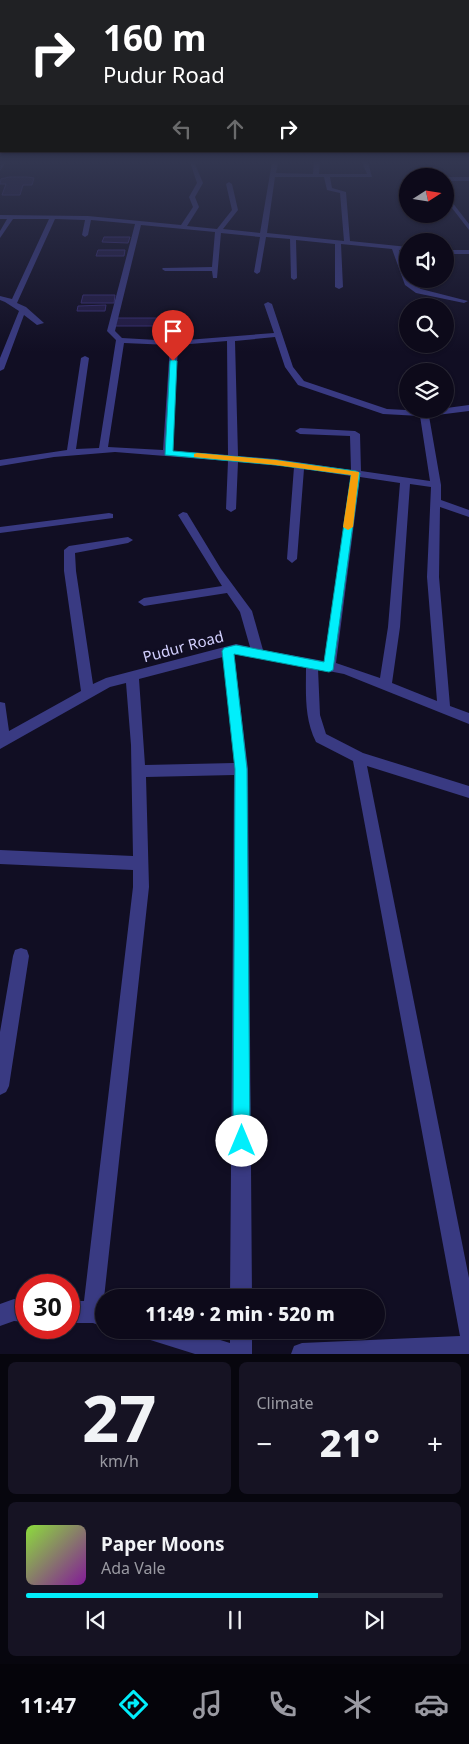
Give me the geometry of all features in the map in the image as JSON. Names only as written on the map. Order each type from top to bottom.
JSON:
[{"type":"street","points":[[14,304],[50,225]]},
{"type":"street","points":[[85,235],[87,225]]},
{"type":"street","points":[[137,225],[111,330],[120,340],[174,343],[276,335]]},
{"type":"street","points":[[157,225],[399,248]]},
{"type":"street","points":[[165,269],[215,273],[218,231],[223,225]]},
{"type":"street","points":[[257,272],[264,225]]},
{"type":"street","points":[[346,225],[347,243]]},
{"type":"street","points":[[293,238],[294,278]]},
{"type":"street","points":[[338,242],[339,287]]},
{"type":"street","points":[[395,248],[407,284],[419,292],[464,301]]},
{"type":"street","points":[[454,252],[469,252]]},
{"type":"street","points":[[0,298],[23,309],[40,323]]},
{"type":"street","points":[[268,304],[276,335],[289,367],[301,383],[386,412],[399,413]]},
{"type":"street","points":[[0,369],[23,309]]},
{"type":"street","points":[[231,338],[234,459],[231,509]]},
{"type":"street","points":[[103,450],[120,340]]},
{"type":"street","points":[[168,453],[174,343]]},
{"type":"street","points":[[71,453],[85,358]]},
{"type":"street","points":[[454,410],[469,408]]},
{"type":"street","points":[[425,418],[436,485],[433,577],[444,709]]},
{"type":"street","points":[[300,431],[356,434],[356,473],[329,667]]},
{"type":"street","points":[[0,463],[103,450],[168,453],[299,466],[436,485]]},
{"type":"street","points":[[292,559],[299,466]]},
{"type":"street","points":[[385,686],[394,627],[404,480]]},
{"type":"street","points":[[435,501],[469,514]]},
{"type":"street","points":[[183,515],[246,612],[258,653]]},
{"type":"street","points":[[0,530],[109,516]]},
{"type":"street","points":[[88,693],[70,571],[69,550],[128,540]]},
{"type":"street","points":[[144,602],[229,588]]},
{"type":"street","name":"Pudur Road","points":[[2,741],[106,683],[236,649],[346,670],[469,719]]},
{"type":"street","points":[[228,651],[241,769],[241,1289]]},
{"type":"street","points":[[312,664],[313,715],[321,738],[359,758],[469,792]]},
{"type":"street","points":[[101,1289],[140,896],[138,771],[132,676]]},
{"type":"street","points":[[0,707],[2,741]]},
{"type":"street","points":[[359,758],[469,1332]]},
{"type":"street","points":[[138,771],[241,769]]},
{"type":"street","points":[[0,857],[140,863]]},
{"type":"street","points":[[0,1086],[21,956]]},
{"type":"street","points":[[0,1315],[15,1310]]},
{"type":"street","points":[[80,1313],[95,1314]]},
{"type":"street","points":[[182,1339],[231,1354]]},
{"type":"street","points":[[241,1339],[241,1354]]},
{"type":"street","points":[[302,1354],[469,1346]]},
{"type":"building","points":[[104,237],[130,237],[128,243],[102,242]]},
{"type":"building","points":[[98,250],[125,250],[124,256],[96,256]]},
{"type":"building","points":[[83,295],[115,295],[114,303],[81,303]]},
{"type":"building","points":[[106,305],[105,311],[77,311],[78,306]]},
{"type":"building","points":[[117,318],[158,318],[157,326],[115,326]]},
{"type":"slow traffic","points":[[197,456],[276,462],[356,473],[348,527]]},
{"type":"route","points":[[173,361],[168,453],[276,462],[356,473],[329,667],[236,649],[228,651],[241,769],[242,1141]]}]
